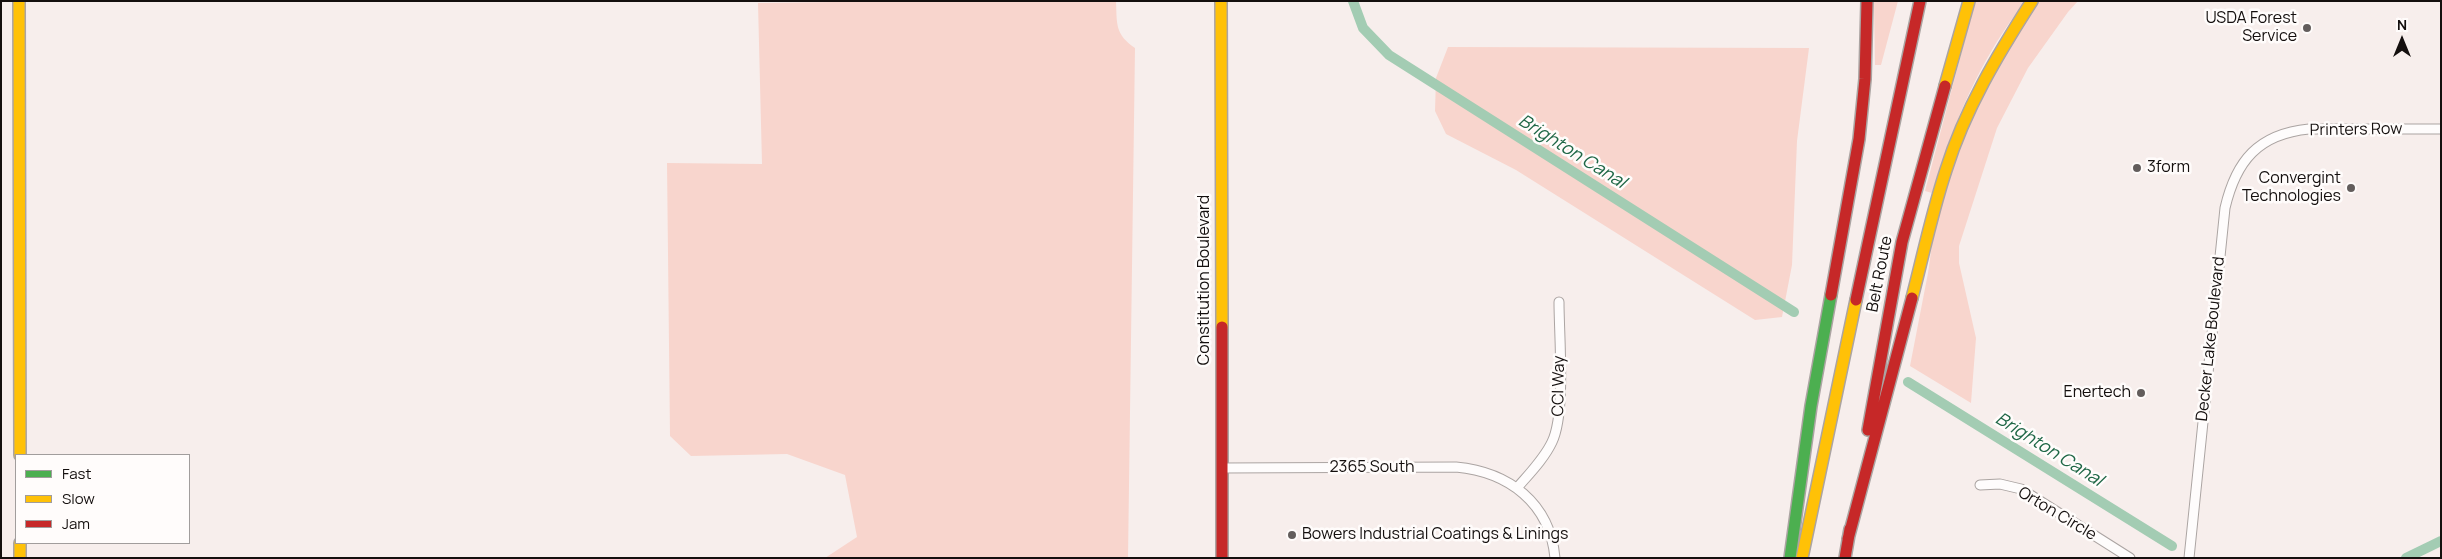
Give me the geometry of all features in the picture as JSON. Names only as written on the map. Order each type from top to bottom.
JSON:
[{"type":"main road","points":[[19,1],[20,454]]},
{"type":"main road","name":"Constitution Boulevard","points":[[1221,1],[1222,558]]},
{"type":"main road","points":[[1790,558],[1810,406],[1859,139],[1864,79],[1867,1]]},
{"type":"main road","name":"Belt Route","points":[[1802,558],[1804,537],[1867,238],[1920,1]]},
{"type":"main road","name":"Belt Route","points":[[1845,558],[1902,242],[1969,1]]},
{"type":"main road","points":[[1848,539],[1946,170],[1966,119],[1994,60],[2032,1]]},
{"type":"main road","points":[[20,544],[20,558]]},
{"type":"street","name":"Printers Row","points":[[2272,138],[2309,130],[2441,129]]},
{"type":"street","name":"Decker Lake Boulevard","points":[[2189,558],[2224,208],[2230,183],[2242,162],[2252,152],[2272,138]]},
{"type":"street","name":"CCI Way","points":[[1517,488],[1548,449],[1557,428],[1560,405],[1560,302]]},
{"type":"street","name":"2365 South","points":[[1222,468],[1456,467],[1493,474],[1517,488],[1532,503],[1542,517],[1550,534],[1555,558]]},
{"type":"street","name":"Orton Circle","points":[[1980,485],[2000,484],[2021,489],[2130,558]]},
{"type":"shaded area","points":[[1116,1],[1120,33],[1135,48],[1128,558],[825,558],[857,537],[845,475],[787,454],[691,456],[670,436],[667,163],[762,164],[758,3]]},
{"type":"shaded area","points":[[1874,1],[1898,1],[1881,65],[1875,65]]},
{"type":"shaded area","points":[[1975,1],[2026,1],[1995,45],[1970,92],[1949,142],[1932,193],[1925,191]]},
{"type":"shaded area","points":[[2039,1],[2078,1],[2028,68],[1997,128],[1959,246],[1959,263],[1976,338],[1971,403],[1910,366],[1928,273],[1935,223],[1948,176],[1985,85]]},
{"type":"shaded area","points":[[1448,47],[1809,48],[1797,141],[1792,265],[1782,317],[1755,320],[1516,170],[1446,134],[1435,111],[1436,78]]},
{"type":"waterway","name":"Brighton Canal","points":[[1353,1],[1363,28],[1389,55],[1794,312]]},
{"type":"waterway","name":"Brighton Canal","points":[[1908,382],[2172,546]]},
{"type":"waterway","name":"Brighton Canal","points":[[2406,558],[2441,541]]},
{"type":"traffic: fast","points":[[1790,558],[1811,406],[1831,295]]},
{"type":"traffic: slow","points":[[19,1],[20,454]]},
{"type":"traffic: slow","points":[[1221,1],[1222,327]]},
{"type":"traffic: slow","points":[[1945,86],[1969,1]]},
{"type":"traffic: slow","points":[[1912,298],[1932,218],[1954,147],[1983,82],[2032,1]]},
{"type":"traffic: slow","points":[[1802,558],[1856,300]]},
{"type":"traffic: slow","points":[[20,544],[20,558]]},
{"type":"traffic: jam","points":[[1831,295],[1859,139],[1865,79],[1867,1]]},
{"type":"traffic: jam","points":[[1856,300],[1920,1]]},
{"type":"traffic: jam","points":[[1868,430],[1902,242],[1945,86]]},
{"type":"traffic: jam","points":[[1848,539],[1912,298]]},
{"type":"traffic: jam","points":[[1222,327],[1222,558]]},
{"type":"traffic: jam","points":[[1845,558],[1850,529]]},
{"type":"place","name":"USDA Forest Service","points":[[2307,28]]},
{"type":"place","name":"3form","points":[[2137,168]]},
{"type":"place","name":"Convergint Technologies","points":[[2351,188]]},
{"type":"place","name":"Enertech","points":[[2141,393]]},
{"type":"place","name":"Bowers Industrial Coatings & Linings","points":[[1292,535]]}]
